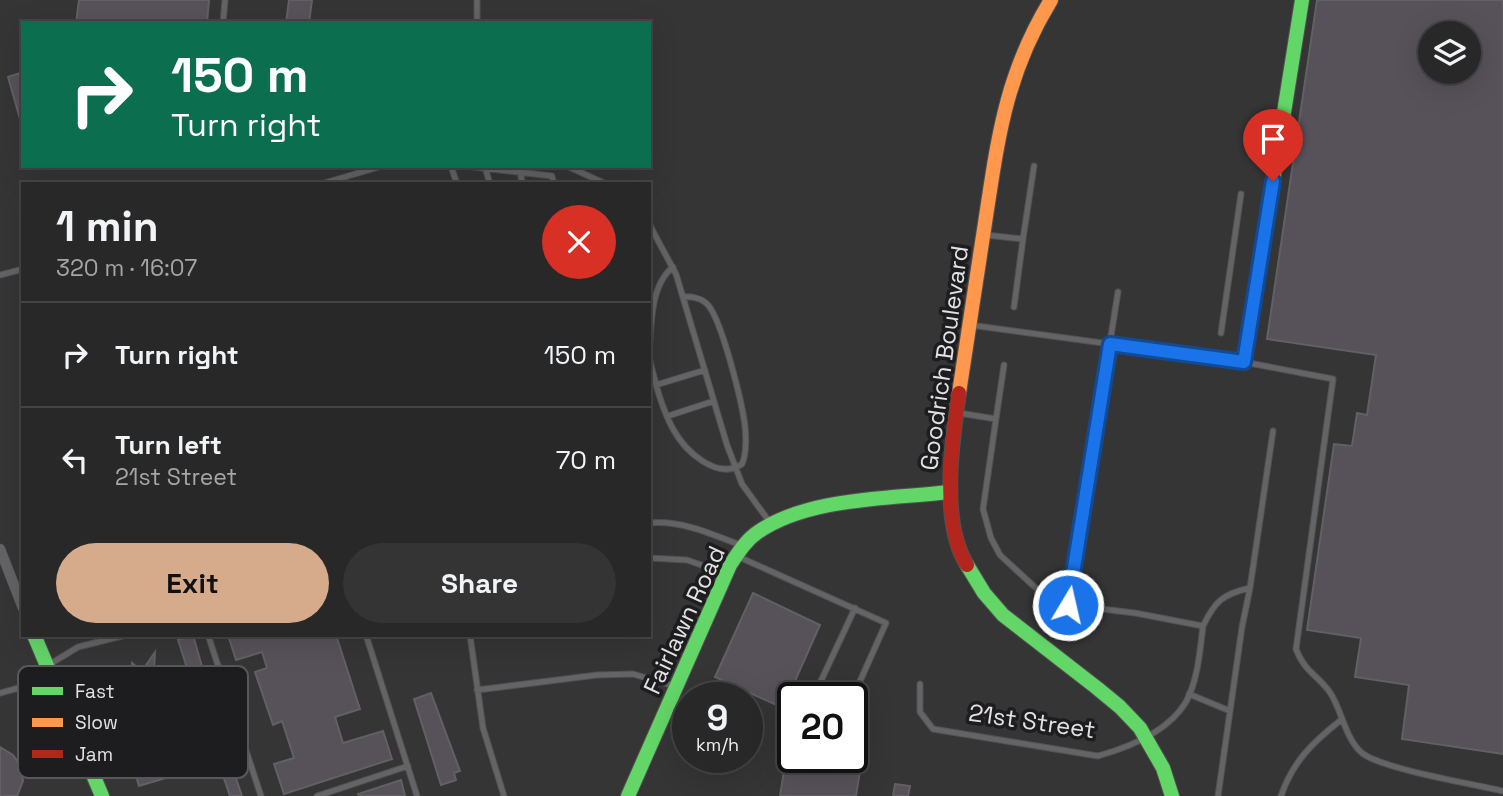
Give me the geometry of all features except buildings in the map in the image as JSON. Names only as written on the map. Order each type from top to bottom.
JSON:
[{"type":"street","name":"Goodrich Boulevard","points":[[1051,0],[1028,40],[1007,97],[956,413],[949,492],[960,554],[984,593],[1018,628],[1120,707],[1146,736]]},
{"type":"street","points":[[1244,362],[1301,0]]},
{"type":"street","name":"Fairlawn Road","points":[[680,682],[726,574],[740,551],[771,524],[798,513],[826,507],[949,492]]},
{"type":"street","points":[[0,549],[21,603]]},
{"type":"street","points":[[35,637],[47,666]]},
{"type":"street","name":"Fairlawn Road","points":[[628,796],[672,700]]},
{"type":"street","points":[[1146,736],[1163,768],[1172,796]]},
{"type":"street","points":[[94,778],[102,796]]},
{"type":"lane","points":[[223,21],[225,0]]},
{"type":"lane","points":[[477,0],[477,21]]},
{"type":"lane","points":[[1014,307],[1034,166]]},
{"type":"lane","points":[[333,182],[376,168]]},
{"type":"lane","points":[[553,168],[554,182]]},
{"type":"lane","points":[[571,168],[602,182]]},
{"type":"lane","points":[[519,169],[552,176]]},
{"type":"lane","points":[[1221,333],[1241,194]]},
{"type":"lane","points":[[651,228],[673,267],[742,484],[771,524]]},
{"type":"lane","points":[[984,235],[1023,240]]},
{"type":"lane","points":[[651,323],[660,283],[673,267]]},
{"type":"lane","points":[[0,275],[21,270]]},
{"type":"lane","points":[[1068,605],[1118,292]]},
{"type":"lane","points":[[651,364],[656,385],[674,430],[708,465],[726,471],[736,468],[744,460],[745,427],[719,326],[704,301],[683,297]]},
{"type":"lane","points":[[970,325],[1244,362],[1333,379],[1296,649],[1302,664],[1330,692],[1341,720],[1362,752],[1387,764],[1503,790]]},
{"type":"lane","points":[[1004,365],[983,509],[991,538],[1000,555],[1052,603],[1135,613],[1203,626]]},
{"type":"lane","points":[[656,385],[705,370]]},
{"type":"lane","points":[[668,416],[714,401]]},
{"type":"lane","points":[[956,413],[996,419]]},
{"type":"lane","points":[[1218,796],[1273,432]]},
{"type":"lane","points":[[651,523],[696,528],[886,623],[860,682]]},
{"type":"lane","points":[[651,558],[687,560],[726,574]]},
{"type":"lane","points":[[1230,711],[1189,694],[1203,626],[1213,607],[1229,593],[1250,588]]},
{"type":"lane","points":[[820,682],[855,608]]},
{"type":"lane","points":[[47,666],[78,647],[118,637]]},
{"type":"lane","points":[[209,637],[218,666]]},
{"type":"lane","points":[[367,637],[417,796]]},
{"type":"lane","points":[[470,637],[483,728],[504,796]]},
{"type":"lane","points":[[477,690],[597,675],[633,674],[672,685]]},
{"type":"lane","name":"21st Street","points":[[920,684],[920,712],[933,729],[1098,756],[1123,749],[1164,727],[1186,702],[1189,694]]},
{"type":"lane","points":[[0,693],[18,688]]},
{"type":"lane","points":[[1281,796],[1286,781],[1313,741],[1341,720]]},
{"type":"lane","points":[[248,757],[261,796]]},
{"type":"lane","points":[[317,796],[408,766]]},
{"type":"traffic: fast","points":[[1244,362],[1302,0]]},
{"type":"traffic: fast","points":[[628,796],[730,565],[750,539],[778,521],[825,506],[949,492]]},
{"type":"traffic: fast","points":[[967,565],[984,593],[1003,615],[1097,688],[1140,728],[1163,768],[1172,796]]},
{"type":"traffic: fast","points":[[35,637],[47,666]]},
{"type":"traffic: fast","points":[[94,778],[102,796]]},
{"type":"traffic: slow","points":[[959,393],[999,135],[1013,81],[1023,55],[1051,0]]},
{"type":"traffic: jam","points":[[959,393],[951,457],[951,504],[953,527],[967,565]]},
{"type":"route","points":[[1068,605],[1110,344],[1244,362],[1273,181]]}]
